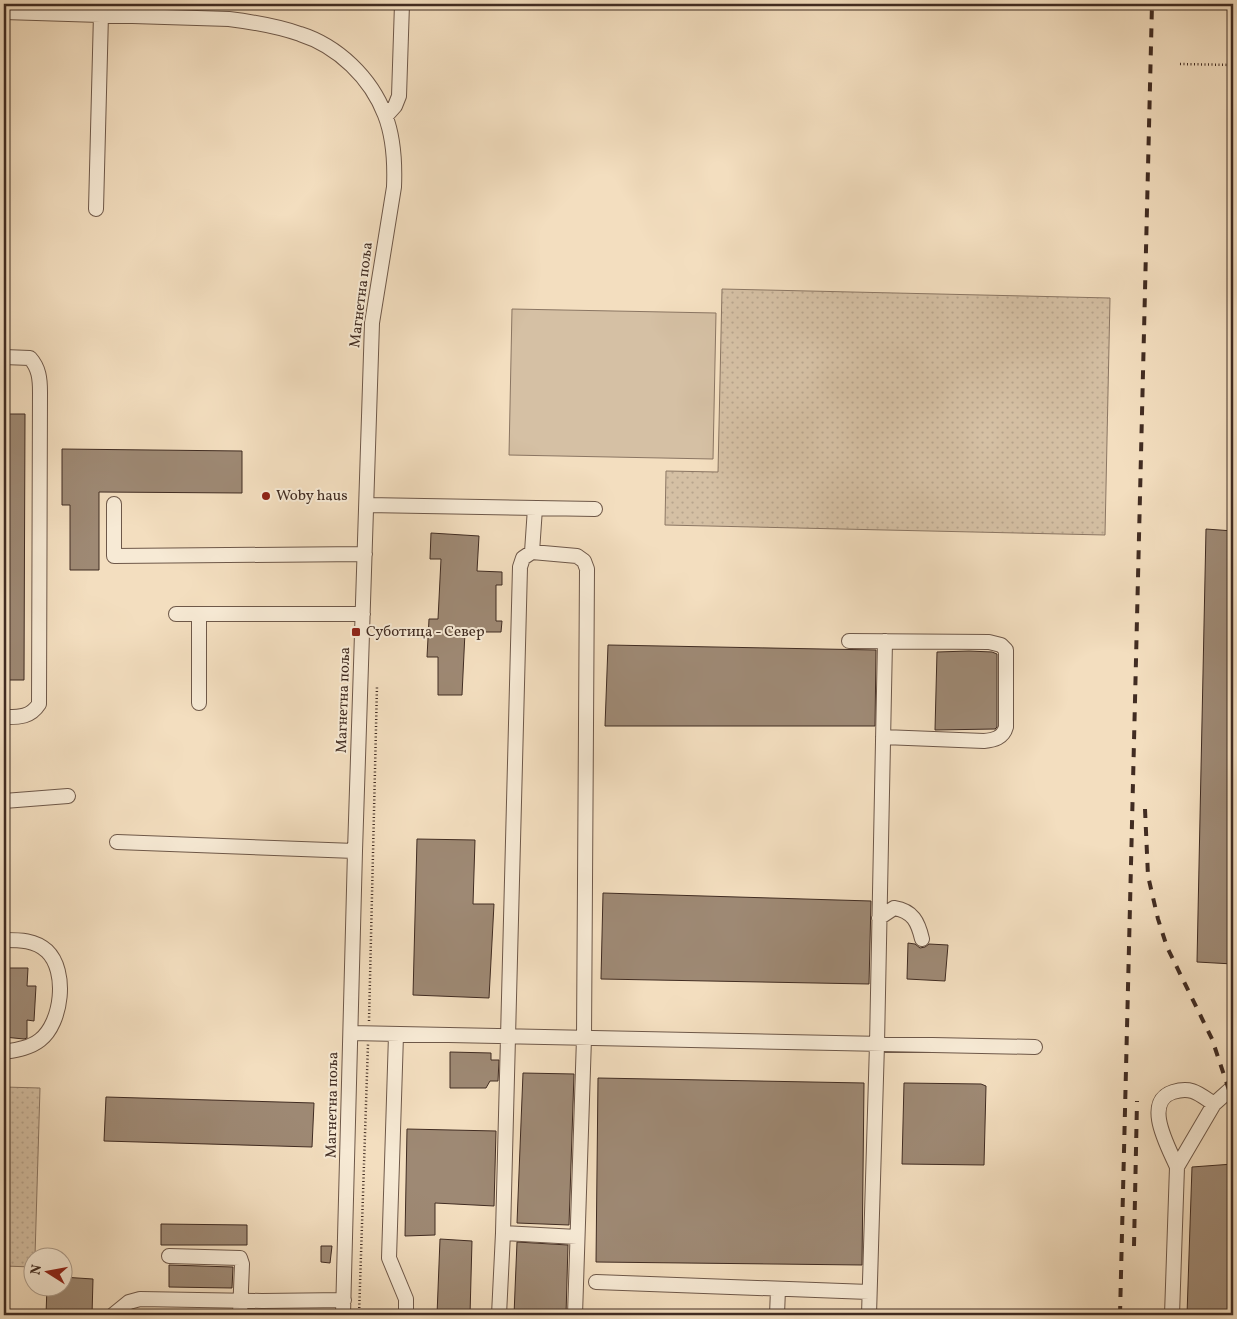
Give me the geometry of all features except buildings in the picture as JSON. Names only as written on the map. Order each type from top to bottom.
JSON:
[{"type":"street","points":[[386,116],[395,106],[398,96],[402,4]]},
{"type":"street","name":"Магнетна поља","points":[[4,12],[229,19],[266,24],[301,34],[330,47],[353,67],[366,82],[386,116],[391,138],[394,187],[372,323],[344,1315]]},
{"type":"street","points":[[96,209],[100,14]]},
{"type":"street","points":[[4,357],[30,358],[40,376],[39,704],[30,714],[20,717],[4,717]]},
{"type":"street","points":[[114,504],[114,556],[366,554]]},
{"type":"street","points":[[367,505],[595,509]]},
{"type":"street","points":[[532,552],[535,508]]},
{"type":"street","points":[[498,1315],[503,1233],[520,566],[523,558],[532,552],[577,556],[584,561],[587,570],[584,1038],[575,1315]]},
{"type":"street","points":[[176,614],[363,614]]},
{"type":"street","points":[[198,614],[199,703]]},
{"type":"street","points":[[849,641],[989,642],[1004,647],[1006,653],[1006,727],[1000,737],[984,740],[883,736]]},
{"type":"street","points":[[869,1315],[880,918],[885,641]]},
{"type":"street","points":[[4,801],[68,796]]},
{"type":"street","points":[[118,842],[356,851]]},
{"type":"street","points":[[880,918],[894,908],[905,911],[915,918],[919,925],[922,939]]},
{"type":"street","points":[[4,940],[25,940],[39,945],[48,952],[56,963],[60,991],[55,1019],[41,1040],[30,1046],[4,1052]]},
{"type":"street","points":[[351,1034],[1034,1047]]},
{"type":"street","points":[[396,1035],[389,1258],[406,1299],[406,1315]]},
{"type":"street","points":[[1177,1167],[1214,1104],[1233,1088]]},
{"type":"street","points":[[1172,1315],[1177,1167],[1158,1119],[1159,1103],[1170,1093],[1184,1089],[1198,1093],[1214,1104]]},
{"type":"street","points":[[503,1233],[577,1237]]},
{"type":"street","points":[[170,1256],[240,1258],[242,1264],[240,1315]]},
{"type":"street","points":[[596,1282],[869,1292]]},
{"type":"street","points":[[777,1315],[778,1289]]},
{"type":"street","points":[[113,1315],[129,1302],[140,1299],[344,1300]]},
{"type":"path","points":[[1180,64],[1233,66]]},
{"type":"path","points":[[359,1315],[378,686]]},
{"type":"shaded area","points":[[722,289],[1110,298],[1105,535],[665,525],[666,471],[718,472]]},
{"type":"shaded area","points":[[512,309],[716,313],[713,459],[509,455]]},
{"type":"shaded area","points":[[4,1087],[40,1088],[35,1246],[22,1246],[22,1267],[4,1266]]},
{"type":"railway","points":[[1120,1315],[1152,4]]},
{"type":"railway","points":[[1145,809],[1148,876],[1158,919],[1167,947],[1212,1039],[1229,1090],[1233,1109]]},
{"type":"railway","points":[[1134,1246],[1137,1101]]},
{"type":"place","name":"Woby haus","points":[[266,496]]},
{"type":"place","name":"Суботица - Север","points":[[356,632]]}]
